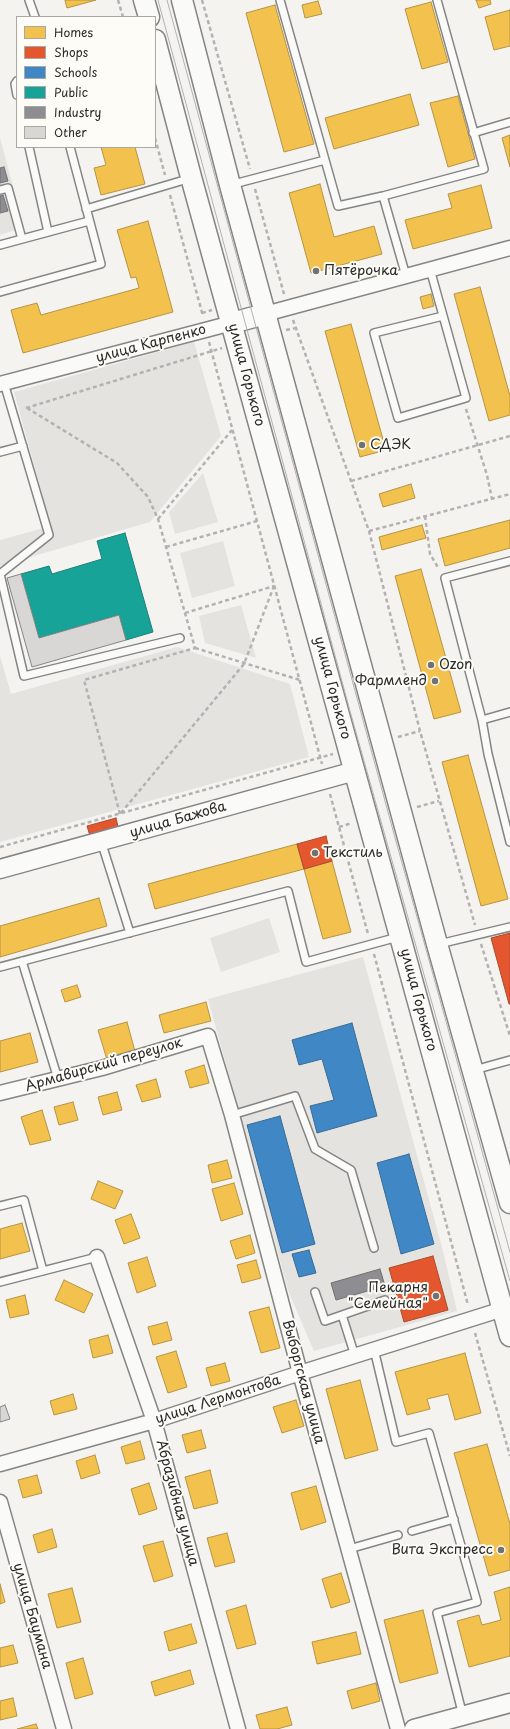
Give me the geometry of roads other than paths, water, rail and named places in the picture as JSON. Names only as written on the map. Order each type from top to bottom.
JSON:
[{"type":"main road","points":[[144,0],[149,16]]},
{"type":"main road","points":[[182,0],[265,314],[437,944],[510,1203]]},
{"type":"main road","name":"улица Горького","points":[[156,44],[191,177],[510,1336]]},
{"type":"main road","name":"улица Карпенко","points":[[232,323],[265,314]]},
{"type":"main road","points":[[355,771],[388,762]]},
{"type":"street","name":"улица Карпенко","points":[[265,314],[510,248]]},
{"type":"street","name":"улица Карпенко","points":[[2,383],[232,323]]},
{"type":"street","name":"улица Бажова","points":[[0,869],[355,771]]},
{"type":"street","name":"Армавирский переулок","points":[[0,1093],[102,1068],[208,1036]]},
{"type":"street","name":"Выборгская улица","points":[[208,1036],[232,1115],[300,1373],[398,1729]]},
{"type":"street","name":"Абразивная улица","points":[[97,1257],[154,1421],[238,1729]]},
{"type":"street","name":"улица Лермонтова","points":[[0,1464],[154,1421],[374,1349],[472,1320],[503,1309]]},
{"type":"street","name":"улица Баумана","points":[[0,1502],[64,1729]]},
{"type":"street","points":[[414,1729],[510,1703]]},
{"type":"lane","points":[[29,0],[35,16]]},
{"type":"lane","points":[[280,0],[338,206],[384,196],[484,168],[437,0]]},
{"type":"lane","points":[[473,133],[510,122]]},
{"type":"lane","points":[[29,148],[48,232]]},
{"type":"lane","points":[[0,292],[101,264],[70,148]]},
{"type":"lane","points":[[230,185],[325,160]]},
{"type":"lane","points":[[86,209],[191,177]]},
{"type":"lane","points":[[0,190],[8,188],[22,239]]},
{"type":"lane","points":[[384,196],[406,276]]},
{"type":"lane","points":[[0,245],[89,221]]},
{"type":"lane","points":[[430,269],[466,398],[398,418],[374,333],[443,316]]},
{"type":"lane","points":[[2,383],[13,411],[49,535],[0,574],[24,676],[180,638]]},
{"type":"lane","points":[[0,452],[23,446]]},
{"type":"lane","points":[[510,561],[445,578],[482,720],[488,754],[510,842]]},
{"type":"lane","points":[[482,720],[510,712]]},
{"type":"lane","points":[[101,841],[130,933]]},
{"type":"lane","points":[[0,967],[288,891],[306,962],[400,936]]},
{"type":"lane","points":[[437,944],[510,927]]},
{"type":"lane","points":[[22,961],[58,1079]]},
{"type":"lane","points":[[473,1070],[510,1060]]},
{"type":"lane","points":[[232,1115],[295,1096],[315,1149],[351,1170],[374,1248]]},
{"type":"lane","points":[[0,1206],[24,1200],[43,1271]]},
{"type":"lane","points":[[0,1282],[97,1257]]},
{"type":"lane","points":[[315,1292],[325,1321],[385,1300]]},
{"type":"lane","points":[[342,1315],[355,1356]]},
{"type":"lane","points":[[374,1349],[396,1442],[429,1433],[477,1602],[437,1613],[463,1716]]},
{"type":"lane","points":[[412,1531],[454,1519]]},
{"type":"lane","points":[[349,1549],[398,1535]]},
{"type":"tram line","points":[[158,0],[350,711],[510,1281]]},
{"type":"tram line","points":[[167,0],[394,834],[510,1252]]},
{"type":"place","name":"Пятёрочка","points":[[316,271]]},
{"type":"place","name":"СДЭК","points":[[362,445]]},
{"type":"place","name":"Ozon","points":[[431,665]]},
{"type":"place","name":"Фармленд","points":[[435,681]]},
{"type":"place","name":"Текстиль","points":[[315,853]]},
{"type":"place","name":"Пекарня \"Семейная\"","points":[[436,1296]]},
{"type":"place","name":"Вита Экспресс","points":[[501,1550]]}]
